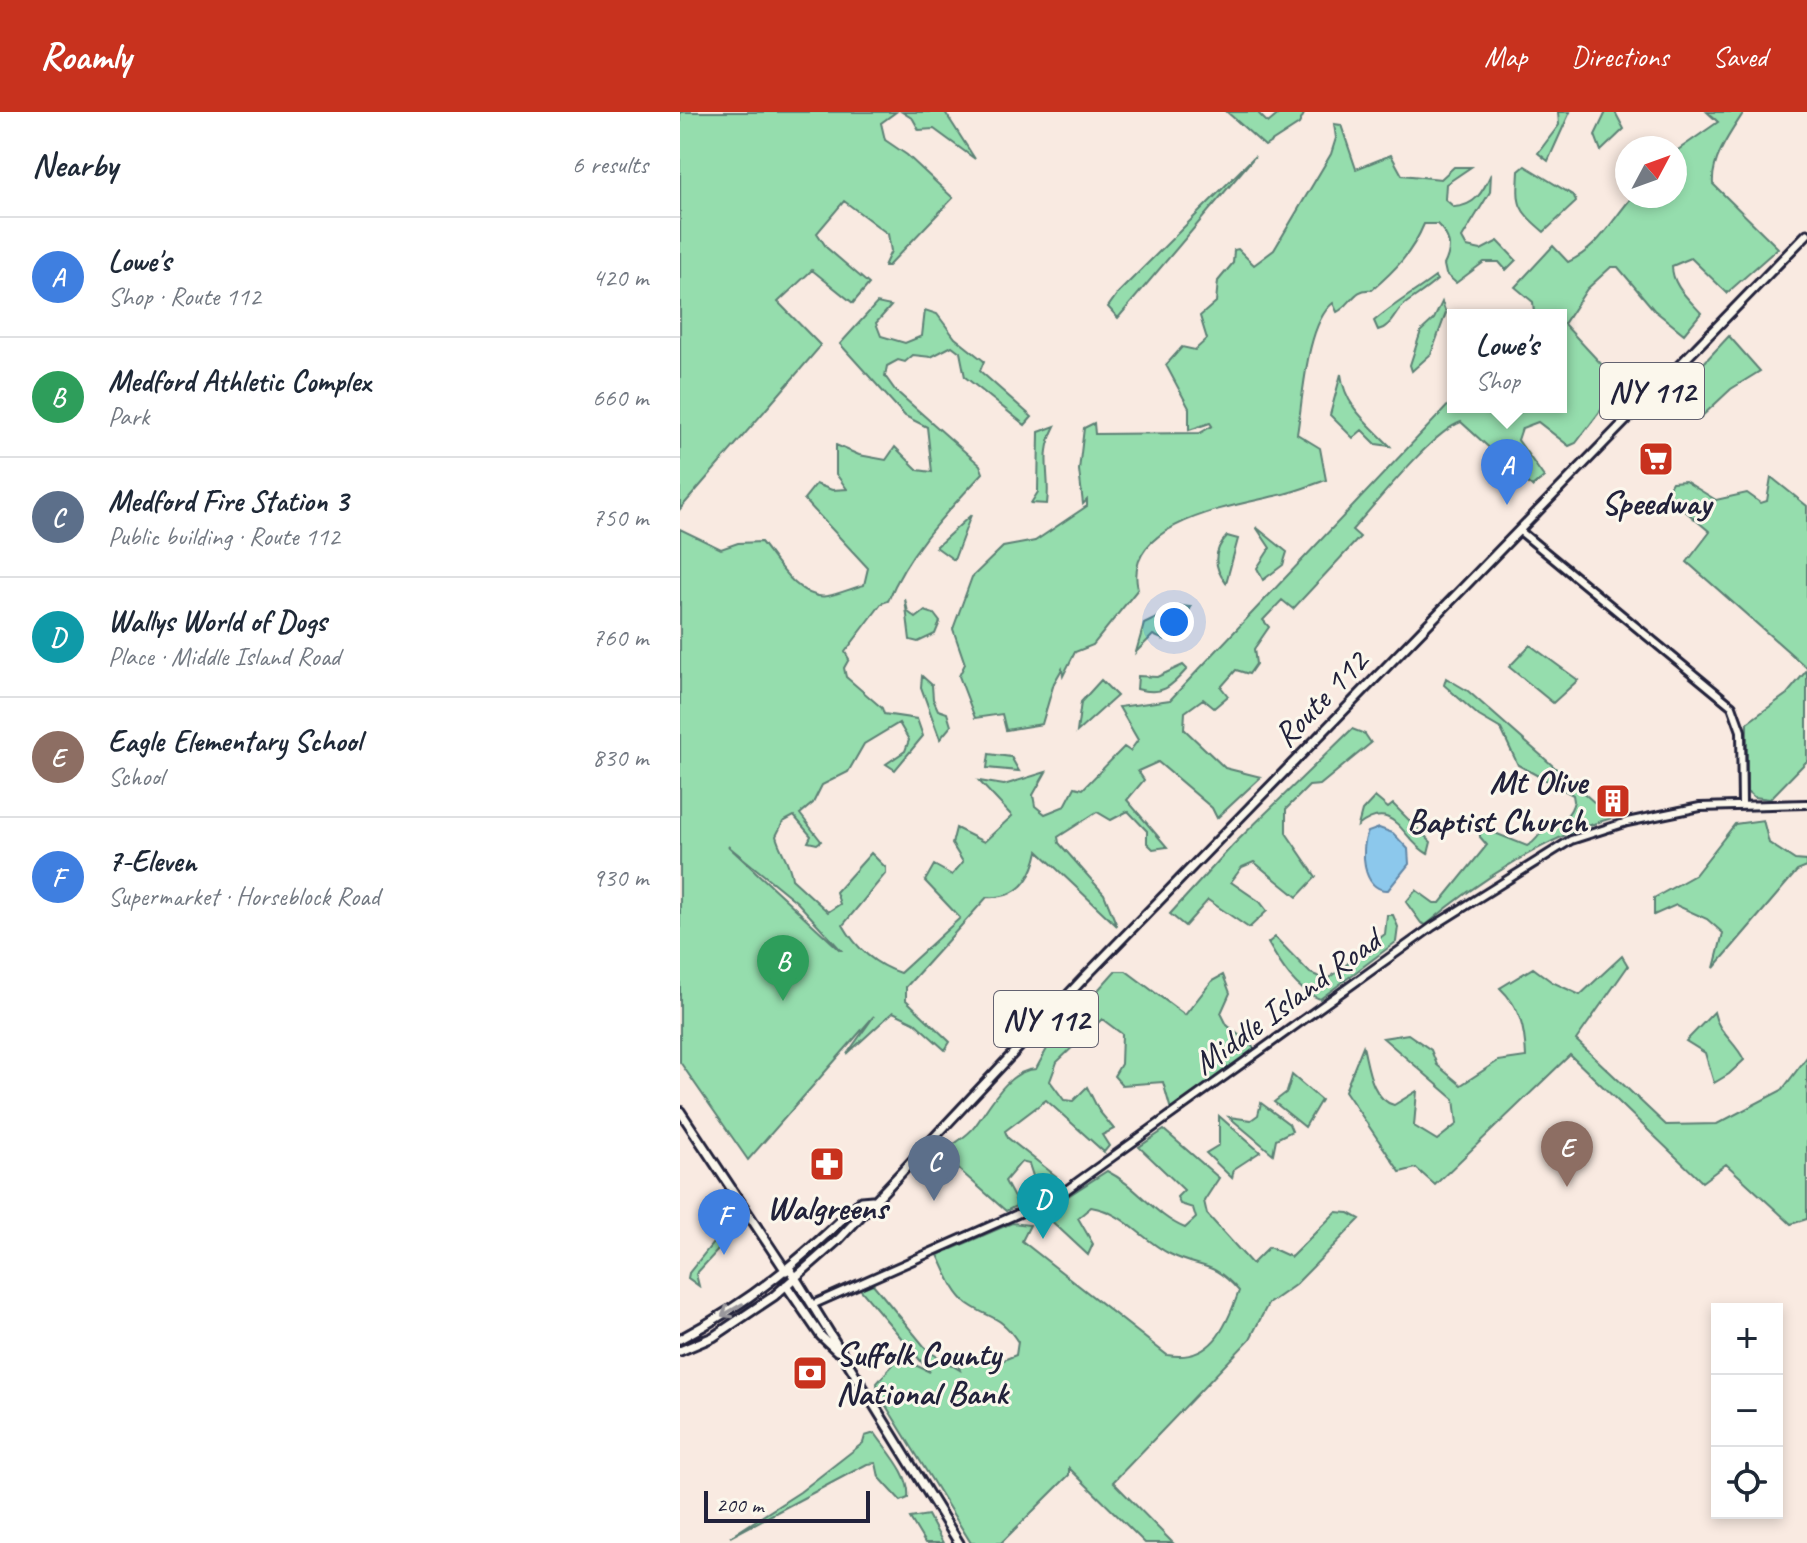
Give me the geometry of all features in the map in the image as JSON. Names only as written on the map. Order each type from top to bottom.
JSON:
[{"type":"main road","name":"Route 112","points":[[680,1351],[713,1337],[787,1286],[839,1239],[872,1200],[1807,234]]},
{"type":"main road","points":[[680,1111],[785,1272],[796,1279],[814,1304],[841,1354],[959,1543]]},
{"type":"main road","name":"Route 112","points":[[680,1339],[735,1309],[785,1272],[861,1201],[872,1200]]},
{"type":"main road","points":[[785,1272],[787,1286],[821,1336],[841,1354]]},
{"type":"street","points":[[1520,531],[1732,706],[1741,731],[1742,804]]},
{"type":"street","name":"Middle Island Road","points":[[814,1304],[1058,1196],[1432,927],[1571,840],[1627,822],[1700,807],[1807,804]]},
{"type":"green space","points":[[680,112],[896,112],[881,123],[885,140],[907,155],[953,198],[888,266],[884,266],[891,251],[888,234],[844,201],[817,233],[827,248],[869,284],[853,303],[812,270],[778,302],[820,345],[680,509]]},
{"type":"green space","points":[[902,112],[945,112],[975,159],[934,129],[919,130],[913,119]]},
{"type":"green space","points":[[1227,112],[1257,112],[1268,123],[1281,112],[1305,112],[1299,124],[1265,146]]},
{"type":"green space","points":[[1558,112],[1570,112],[1548,161],[1538,153],[1559,125]]},
{"type":"green space","points":[[1606,112],[1615,112],[1624,129],[1601,151],[1595,135]]},
{"type":"green space","points":[[1707,112],[1744,112],[1715,165],[1713,184],[1778,248],[1727,293],[1691,258],[1672,266],[1678,286],[1701,313],[1684,334],[1654,310],[1618,267],[1611,267],[1587,289],[1567,319],[1567,309],[1534,309],[1533,302],[1515,287],[1553,246],[1568,262],[1588,249],[1624,208],[1687,208],[1687,144],[1718,122]]},
{"type":"green space","points":[[1334,124],[1341,125],[1356,169],[1391,155],[1402,175],[1441,179],[1454,167],[1471,167],[1446,184],[1445,199],[1454,207],[1468,204],[1477,197],[1491,174],[1490,192],[1462,238],[1467,247],[1481,250],[1498,241],[1516,260],[1506,270],[1499,262],[1484,262],[1456,283],[1446,274],[1444,265],[1449,248],[1445,234],[1437,224],[1424,224],[1408,252],[1388,275],[1372,290],[1361,291],[1337,312],[1333,303],[1317,328],[1307,364],[1297,434],[1320,448],[1326,480],[1210,512],[1163,533],[1147,548],[1137,566],[1138,589],[1093,645],[1075,652],[1063,676],[1062,669],[1054,683],[1042,724],[1006,730],[1002,714],[975,718],[959,676],[965,664],[953,629],[972,577],[1003,547],[1035,541],[1087,506],[1087,500],[1083,504],[1079,470],[1084,428],[1094,423],[1095,434],[1200,433],[1212,426],[1210,423],[1189,430],[1189,408],[1166,365],[1182,347],[1195,350],[1207,339],[1200,316],[1216,302],[1218,281],[1233,263],[1234,250],[1238,249],[1254,265],[1274,250],[1331,154],[1336,138]]},
{"type":"green space","points":[[1255,156],[1118,318],[1108,307],[1118,293]]},
{"type":"green space","points":[[1525,166],[1574,196],[1576,202],[1544,232],[1528,218],[1519,200],[1519,171]]},
{"type":"green space","points":[[1435,277],[1437,280],[1401,307],[1387,325],[1378,330],[1374,321]]},
{"type":"green space","points":[[1442,302],[1446,313],[1431,354],[1412,371],[1410,365],[1421,331],[1434,319]]},
{"type":"green space","points":[[877,303],[891,306],[876,323],[881,336],[905,343],[922,336],[925,310],[937,314],[955,338],[984,361],[980,371],[1032,417],[1025,425],[965,377],[960,352],[952,346],[931,357],[913,355],[905,362],[898,360],[887,366],[885,376],[895,390],[980,465],[983,473],[930,533],[906,565],[888,601],[882,603],[845,652],[849,659],[844,668],[846,677],[882,708],[884,714],[917,719],[923,736],[895,770],[886,764],[905,751],[909,740],[899,723],[864,744],[848,772],[822,785],[813,803],[800,814],[821,841],[817,844],[808,842],[811,836],[794,816],[783,822],[776,836],[792,879],[828,912],[840,904],[836,892],[871,853],[886,868],[886,873],[843,925],[867,955],[900,973],[960,918],[925,881],[934,865],[952,875],[963,862],[952,844],[956,828],[984,842],[1012,816],[979,781],[1004,785],[1046,772],[1033,795],[1035,806],[1045,814],[1065,806],[1075,787],[1083,789],[1124,747],[1130,751],[1138,740],[1119,707],[1170,700],[1447,406],[1447,413],[1567,413],[1567,327],[1616,380],[1601,410],[1576,443],[1569,446],[1538,422],[1522,428],[1518,440],[1544,477],[1532,487],[1461,422],[1435,440],[1352,530],[1360,537],[1293,609],[1282,600],[1263,620],[1269,627],[1254,649],[1256,664],[1249,674],[1236,670],[1221,687],[1228,696],[1214,708],[1203,699],[1185,712],[1184,729],[1225,768],[1261,777],[1217,818],[1212,808],[1158,762],[1138,771],[1144,780],[1127,800],[1167,847],[1153,849],[1147,843],[1147,831],[1128,811],[1111,820],[1097,812],[1058,837],[1059,843],[1104,894],[1117,926],[1038,851],[1032,871],[1022,886],[1007,895],[987,897],[906,987],[906,1000],[950,1042],[945,1050],[914,1022],[893,1012],[847,1054],[874,1016],[748,1160],[680,1062],[680,529],[721,549],[738,543],[761,542],[789,578],[817,596],[828,596],[864,585],[868,568],[804,499],[816,484],[832,490],[847,489],[836,474],[836,445],[859,455],[886,460],[895,447],[918,470],[932,472],[927,427],[905,416],[840,344]],"holes":[[[728,846],[797,902],[840,950]]]},
{"type":"green space","points":[[1729,336],[1760,371],[1731,389],[1699,419],[1686,405],[1694,394],[1687,381]]},
{"type":"green space","points":[[1341,374],[1352,405],[1390,446],[1376,444],[1362,430],[1353,438],[1330,415]]},
{"type":"green space","points":[[1055,426],[1046,456],[1047,504],[1031,503],[1038,492],[1039,432]]},
{"type":"green space","points":[[1771,477],[1807,506],[1807,668],[1687,562],[1710,532],[1665,494],[1672,482],[1685,481],[1716,500],[1747,493],[1761,503],[1767,501]]},
{"type":"green space","points":[[971,515],[954,560],[936,547]]},
{"type":"green space","points":[[1256,527],[1287,552],[1283,565],[1263,580],[1257,568],[1270,548]]},
{"type":"green space","points":[[1227,536],[1238,539],[1226,583],[1216,559],[1219,547]]},
{"type":"green space","points":[[905,599],[908,612],[916,618],[925,611],[934,614],[940,622],[935,634],[918,642],[910,640]]},
{"type":"green space","points":[[1181,606],[1191,607],[1182,625],[1164,640],[1153,635],[1136,652],[1144,624]]},
{"type":"green space","points":[[1530,645],[1578,680],[1553,703],[1509,667]]},
{"type":"green space","points":[[1183,665],[1187,669],[1165,688],[1153,691],[1137,689],[1138,676],[1157,677]]},
{"type":"green space","points":[[1807,670],[1807,761],[1770,799],[1754,797],[1747,791],[1747,723],[1787,694]]},
{"type":"green space","points":[[922,676],[932,685],[938,710],[947,713],[951,726],[940,739],[921,687]]},
{"type":"green space","points":[[1446,678],[1468,691],[1612,818],[1538,848],[1490,877],[1426,925],[1421,923],[1406,902],[1416,890],[1434,903],[1440,903],[1487,845],[1480,837],[1480,827],[1527,846],[1565,817],[1574,801],[1573,795],[1518,765],[1501,729],[1479,716],[1444,685]]},
{"type":"green space","points":[[1101,680],[1117,696],[1077,732],[1081,702]]},
{"type":"green space","points":[[1352,729],[1365,734],[1371,743],[1320,785],[1309,786],[1286,809],[1286,833],[1316,877],[1297,897],[1254,862],[1242,867],[1231,882],[1260,902],[1267,911],[1249,928],[1208,900],[1185,926],[1170,914],[1233,845]]},
{"type":"green space","points":[[989,754],[1011,757],[1019,771],[987,768]]},
{"type":"green space","points":[[1375,797],[1388,808],[1393,804],[1431,842],[1428,854],[1390,819],[1381,816],[1371,818],[1358,826],[1362,811]]},
{"type":"green space","points":[[1763,820],[1769,843],[1795,860],[1807,861],[1807,867],[1797,871],[1714,968],[1723,933],[1707,919],[1676,905],[1654,915],[1654,898],[1695,875],[1735,824]]},
{"type":"green space","points":[[1387,915],[1393,915],[1398,927],[1396,942],[1320,999],[1296,983],[1268,943],[1275,937],[1310,973],[1327,980],[1385,934]]},
{"type":"green space","points":[[1622,956],[1628,966],[1576,1040],[1666,1125],[1717,1124],[1782,1090],[1807,1057],[1807,1219],[1791,1224],[1726,1164],[1702,1182],[1570,1055],[1435,1185],[1416,1168],[1400,1172],[1345,1091],[1363,1046],[1372,1081],[1380,1096],[1394,1105],[1417,1091],[1414,1126],[1437,1140],[1457,1124],[1454,1099],[1383,1038],[1408,1034],[1431,1050],[1437,1065],[1461,1085],[1498,1061],[1526,1057],[1520,1019],[1500,988],[1533,968],[1552,982],[1580,995]]},
{"type":"green space","points":[[1115,971],[1126,971],[1185,1015],[1212,981],[1223,975],[1230,993],[1221,1013],[1227,1025],[1255,1049],[1171,1110],[1163,1082],[1122,1085],[1114,1076],[1121,1064],[1122,1034],[1102,1019],[1057,1062],[1050,1081],[1064,1100],[1073,1101],[1087,1087],[1099,1111],[1114,1129],[1102,1135],[1109,1146],[1104,1152],[1046,1100],[1005,1131],[1008,1138],[1056,1176],[1039,1194],[1029,1164],[1021,1162],[1005,1181],[1018,1205],[1006,1211],[948,1160],[945,1151],[972,1130],[1008,1082],[1036,1069],[1049,1045]]},
{"type":"green space","points":[[1714,1012],[1719,1026],[1744,1060],[1714,1083],[1705,1053],[1686,1041]]},
{"type":"green space","points":[[1292,1075],[1321,1100],[1305,1127],[1274,1102],[1287,1092]]},
{"type":"green space","points":[[1261,1103],[1289,1124],[1292,1131],[1276,1139],[1273,1154],[1229,1117],[1251,1120],[1258,1115]]},
{"type":"green space","points":[[1219,1116],[1260,1152],[1234,1169],[1232,1178],[1206,1153],[1219,1145]]},
{"type":"green space","points":[[1164,1130],[1219,1178],[1204,1201],[1207,1214],[1252,1264],[1269,1247],[1291,1257],[1336,1212],[1349,1213],[1360,1219],[1295,1285],[1268,1304],[1250,1339],[1113,1482],[1173,1543],[1145,1543],[1069,1468],[1069,1475],[1001,1543],[971,1543],[878,1393],[877,1383],[896,1361],[911,1363],[930,1372],[860,1289],[873,1284],[928,1351],[960,1370],[957,1360],[1001,1361],[1016,1355],[1018,1342],[1000,1322],[968,1304],[958,1294],[938,1255],[1012,1223],[1030,1225],[1022,1241],[1167,1355],[1195,1354],[1215,1340],[1228,1318],[1239,1291],[1229,1281],[1213,1269],[1170,1254],[1123,1220],[1103,1210],[1091,1207],[1078,1218],[1093,1244],[1088,1255],[1045,1215],[1064,1205],[1062,1200],[1107,1171],[1164,1216],[1185,1228],[1196,1218],[1193,1208],[1180,1204],[1177,1197],[1184,1190],[1139,1147]]},
{"type":"green space","points":[[726,1233],[730,1237],[696,1274],[699,1286],[688,1278],[689,1273],[713,1243]]},
{"type":"green space","points":[[875,1433],[902,1472],[908,1498],[901,1501],[879,1477],[876,1463],[867,1464],[730,1537],[800,1492],[863,1443],[865,1436]]},
{"type":"green space","points":[[928,1515],[943,1543],[925,1543],[910,1518]]},
{"type":"water","points":[[1379,828],[1393,833],[1408,849],[1409,864],[1388,890],[1373,884],[1365,868],[1365,839],[1368,832]]},
{"type":"place","name":"Speedway","points":[[1656,459]]},
{"type":"place","name":"Lowe's","points":[[1507,505]]},
{"type":"place","name":"Mt Olive Baptist Church","points":[[1613,801]]},
{"type":"place","name":"Medford Athletic Complex","points":[[783,1001]]},
{"type":"place","name":"Walgreens","points":[[827,1164]]},
{"type":"place","name":"Eagle Elementary School","points":[[1567,1187]]},
{"type":"place","name":"Medford Fire Station 3","points":[[934,1201]]},
{"type":"place","name":"Wallys World of Dogs","points":[[1043,1239]]},
{"type":"place","name":"7-Eleven","points":[[724,1255]]},
{"type":"place","name":"Suffolk County National Bank","points":[[810,1373]]}]
